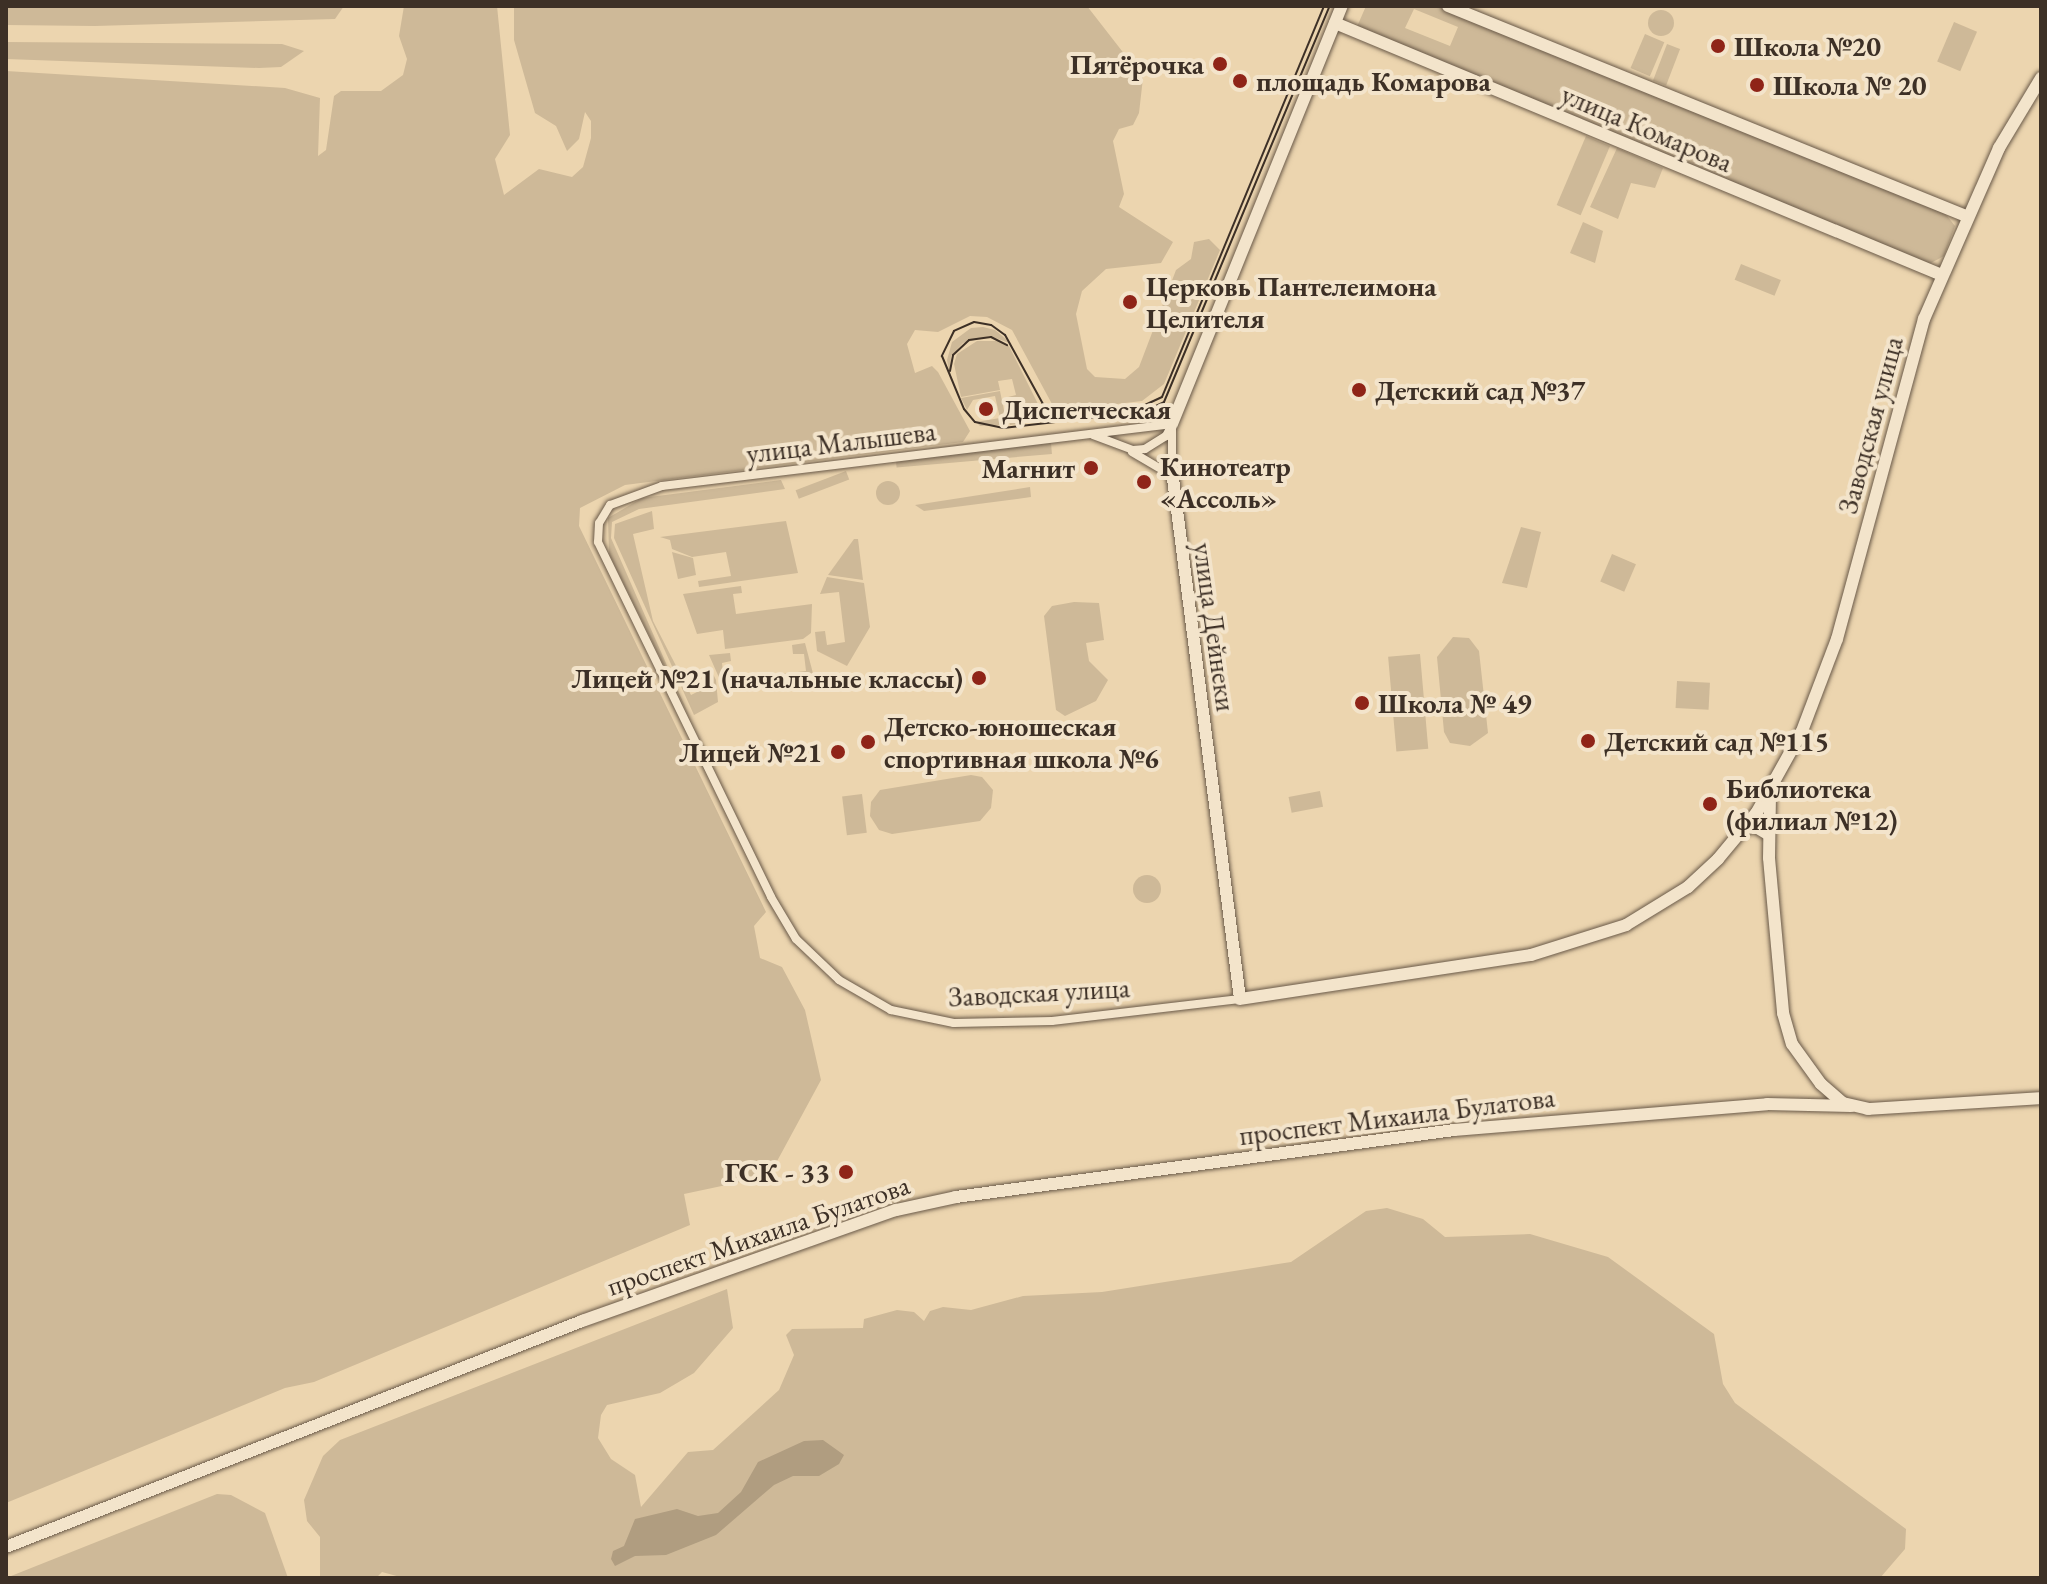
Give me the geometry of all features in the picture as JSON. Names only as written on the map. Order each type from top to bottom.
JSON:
[{"type":"street","points":[[1333,6],[1335,23]]},
{"type":"street","name":"улица Дейнеки","points":[[1240,999],[1173,475],[1172,424],[1342,6]]},
{"type":"street","name":"улица Комарова","points":[[1448,6],[1966,216]]},
{"type":"street","name":"улица Комарова","points":[[1335,23],[1942,275]]},
{"type":"street","name":"Заводская улица","points":[[603,513],[598,542],[602,555],[750,856],[796,939],[839,980],[891,1010],[954,1023],[1052,1021],[1240,999],[1508,959],[1594,939],[1688,887],[1741,833],[1770,793],[1802,731],[1837,639],[1897,405],[1942,275],[1966,216],[2011,125],[2041,78]]},
{"type":"street","name":"улица Малышева","points":[[603,513],[620,498],[662,486],[1172,424]]},
{"type":"street","name":"улица Малышева","points":[[1092,434],[1133,450],[1157,444],[1172,424]]},
{"type":"street","points":[[1121,446],[1165,467],[1173,475]]},
{"type":"street","name":"Заводская улица","points":[[1770,793],[1769,838],[1787,1030],[1817,1079],[1851,1106]]},
{"type":"street","points":[[1741,833],[1754,828],[1769,838]]},
{"type":"street","name":"проспект Михаила Булатова","points":[[6,1547],[582,1321],[896,1210],[956,1197],[1454,1130],[1767,1104],[1877,1109],[2041,1098]]},
{"type":"shaded area","points":[[6,6],[344,6],[335,19],[95,26],[6,25]]},
{"type":"shaded area","points":[[404,6],[497,6],[510,135],[495,159],[504,195],[539,169],[572,177],[583,167],[591,138],[591,121],[585,112],[579,139],[567,151],[556,126],[535,113],[514,40],[514,6],[1087,6],[1143,78],[1139,113],[1133,125],[1119,129],[1113,141],[1124,194],[1119,207],[1173,242],[1161,263],[1106,269],[1082,291],[1076,314],[1087,369],[1095,377],[1125,379],[1139,367],[1176,270],[1191,259],[1194,242],[1209,239],[1220,250],[1164,384],[1142,401],[1066,410],[1052,404],[1012,330],[987,317],[970,316],[938,332],[915,330],[907,344],[915,373],[932,366],[938,372],[970,431],[963,442],[625,485],[580,508],[579,526],[766,912],[754,926],[760,958],[782,967],[805,1010],[821,1080],[769,1176],[684,1194],[690,1225],[314,1382],[285,1388],[6,1503],[6,71],[285,88],[320,98],[318,156],[326,150],[334,96],[341,91],[381,91],[403,75],[407,59],[399,36]]},
{"type":"shaded area","points":[[1366,6],[1440,6],[1940,207],[1955,226],[1944,256],[1929,264],[1356,29]],"holes":[[[1414,9],[1458,27],[1450,46],[1405,28]]]},
{"type":"shaded area","points":[[1661,10],[1670,14],[1674,23],[1670,32],[1661,36],[1652,32],[1648,23],[1652,14]]},
{"type":"shaded area","points":[[1954,22],[1977,32],[1960,71],[1937,62]]},
{"type":"shaded area","points":[[1645,34],[1664,42],[1650,76],[1631,68]]},
{"type":"shaded area","points":[[6,42],[282,44],[304,51],[281,67],[259,68],[6,59]]},
{"type":"shaded area","points":[[1667,44],[1680,49],[1666,85],[1653,80]]},
{"type":"shaded area","points":[[1586,136],[1610,146],[1581,215],[1557,205]]},
{"type":"shaded area","points":[[1617,148],[1663,168],[1655,188],[1631,183],[1618,219],[1590,207]]},
{"type":"shaded area","points":[[1583,222],[1603,231],[1595,263],[1570,253]]},
{"type":"shaded area","points":[[1741,264],[1781,280],[1775,296],[1735,280]]},
{"type":"shaded area","points":[[971,328],[995,330],[1012,344],[990,336],[963,343],[951,356],[950,376],[947,360],[952,342]]},
{"type":"shaded area","points":[[977,341],[1000,341],[1009,346],[1039,406],[1061,419],[1010,425],[1004,398],[1016,395],[1012,379],[998,381],[1000,390],[961,397],[954,364],[957,354]]},
{"type":"shaded area","points":[[1000,391],[1007,425],[980,426],[976,422],[1000,418],[995,396],[973,400],[967,410],[961,398]]},
{"type":"shaded area","points":[[1051,443],[1052,454],[897,468],[896,457]]},
{"type":"shaded area","points":[[846,471],[849,479],[799,499],[796,490]]},
{"type":"shaded area","points":[[781,480],[785,489],[639,509],[612,522],[611,538],[690,718],[609,554],[608,518],[642,498]]},
{"type":"shaded area","points":[[888,481],[899,488],[900,493],[893,504],[888,505],[877,498],[876,493],[883,482]]},
{"type":"shaded area","points":[[1030,487],[1031,497],[924,511],[915,505]]},
{"type":"shaded area","points":[[652,511],[654,529],[633,534],[653,621],[691,695],[709,686],[704,676],[712,672],[716,680],[718,702],[694,715],[614,538],[615,524]]},
{"type":"shaded area","points":[[786,521],[798,573],[699,587],[698,581],[731,576],[726,552],[692,557],[672,549],[670,540],[660,537]]},
{"type":"shaded area","points":[[1521,527],[1541,532],[1527,588],[1502,583]]},
{"type":"shaded area","points":[[854,539],[858,539],[863,580],[828,575]]},
{"type":"shaded area","points":[[672,552],[693,558],[696,575],[678,579]]},
{"type":"shaded area","points":[[1612,554],[1636,564],[1624,592],[1600,582]]},
{"type":"shaded area","points":[[827,577],[864,583],[870,627],[847,666],[817,651],[815,632],[825,631],[827,645],[845,642],[839,592],[820,594]]},
{"type":"shaded area","points":[[741,586],[742,593],[733,594],[736,614],[812,604],[811,633],[803,639],[725,649],[723,630],[697,634],[683,594]]},
{"type":"shaded area","points":[[1074,602],[1099,603],[1104,640],[1086,643],[1089,661],[1108,680],[1096,701],[1065,716],[1056,710],[1044,616],[1052,606]]},
{"type":"shaded area","points":[[1453,637],[1469,638],[1479,651],[1488,733],[1470,746],[1450,743],[1444,732],[1437,657]]},
{"type":"shaded area","points":[[805,643],[815,681],[725,691],[709,655],[730,653],[731,661],[722,663],[724,681],[806,671],[804,654],[793,654],[792,645]]},
{"type":"shaded area","points":[[1420,654],[1428,749],[1396,751],[1388,657]]},
{"type":"shaded area","points":[[1677,681],[1710,683],[1709,710],[1676,708]]},
{"type":"shaded area","points":[[971,775],[982,777],[993,790],[991,808],[980,821],[892,834],[879,830],[870,816],[871,802],[880,790]]},
{"type":"shaded area","points":[[1320,791],[1323,807],[1292,813],[1289,797]]},
{"type":"shaded area","points":[[862,794],[867,833],[847,835],[842,796]]},
{"type":"shaded area","points":[[1147,875],[1157,879],[1161,889],[1157,899],[1147,903],[1137,899],[1133,889],[1137,879]]},
{"type":"shaded area","points":[[1387,1208],[1423,1219],[1445,1237],[1530,1234],[1608,1257],[1714,1334],[1723,1384],[1735,1403],[1906,1529],[1905,1549],[1880,1578],[404,1578],[382,1572],[376,1578],[320,1578],[320,1537],[307,1521],[304,1500],[323,1456],[340,1440],[727,1289],[733,1328],[694,1373],[660,1393],[607,1405],[601,1415],[598,1438],[611,1459],[635,1475],[641,1507],[688,1452],[713,1450],[779,1390],[794,1355],[786,1335],[792,1329],[863,1328],[864,1319],[897,1310],[914,1312],[924,1321],[930,1311],[943,1307],[971,1310],[1023,1296],[1102,1292],[1291,1262],[1366,1211]]},
{"type":"shaded area","points":[[823,1440],[844,1455],[839,1464],[819,1476],[793,1476],[774,1485],[716,1535],[666,1555],[635,1556],[615,1566],[611,1559],[613,1551],[624,1546],[635,1519],[677,1509],[698,1516],[718,1513],[741,1492],[758,1462],[804,1441]]},
{"type":"shaded area","points":[[217,1494],[231,1495],[265,1513],[288,1578],[6,1578]]},
{"type":"tram line","points":[[1324,6],[1162,397],[1138,408],[1058,415],[1043,404],[1005,335],[991,325],[974,322],[954,331],[942,356],[964,409],[975,422],[1003,428],[1143,412],[1164,402],[1330,6]]},
{"type":"tram line","points":[[950,371],[953,355],[969,340],[991,337],[1007,345]]},
{"type":"place","name":"Школа №20","points":[[1718,46]]},
{"type":"place","name":"Пятёрочка","points":[[1220,64]]},
{"type":"place","name":"площадь Комарова","points":[[1240,81]]},
{"type":"place","name":"Школа № 20","points":[[1757,85]]},
{"type":"place","name":"Церковь Пантелеимона Целителя","points":[[1130,302]]},
{"type":"place","name":"Детский сад №37","points":[[1359,390]]},
{"type":"place","name":"Диспетческая","points":[[986,409]]},
{"type":"place","name":"Магнит","points":[[1091,468]]},
{"type":"place","name":"Кинотеатр «Ассоль»","points":[[1144,482]]},
{"type":"place","name":"Лицей №21 (начальные классы)","points":[[979,678]]},
{"type":"place","name":"Школа № 49","points":[[1362,703]]},
{"type":"place","name":"Детский сад №115","points":[[1588,741]]},
{"type":"place","name":"Детско-юношеская спортивная школа №6","points":[[868,742]]},
{"type":"place","name":"Лицей №21","points":[[838,752]]},
{"type":"place","name":"Библиотека (филиал №12)","points":[[1710,804]]},
{"type":"place","name":"ГСК - 33","points":[[846,1172]]}]
